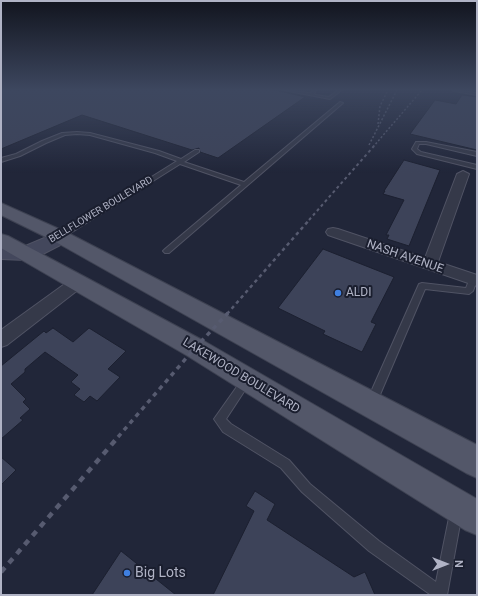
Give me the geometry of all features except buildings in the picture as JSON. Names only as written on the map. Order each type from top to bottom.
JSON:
[{"type":"main road","points":[[1,208],[61,237],[477,462]]},
{"type":"main road","name":"BELLFLOWER BOULEVARD","points":[[1,253],[26,254],[61,237]]},
{"type":"main road","name":"LAKEWOOD BOULEVARD","points":[[1,240],[78,282],[247,380],[467,512]]},
{"type":"street","points":[[430,265],[463,174]]},
{"type":"street","name":"NASH AVENUE","points":[[333,232],[475,281]]},
{"type":"street","points":[[1,340],[78,282]]},
{"type":"lane","points":[[167,251],[323,118]]},
{"type":"lane","points":[[1,160],[18,155],[64,134],[90,134],[157,152],[244,184]]},
{"type":"lane","points":[[477,154],[426,143],[418,143],[414,149],[419,153],[477,167]]},
{"type":"lane","name":"BELLFLOWER BOULEVARD","points":[[61,237],[197,151]]},
{"type":"lane","points":[[371,405],[422,286],[469,291],[475,281]]},
{"type":"lane","points":[[247,380],[219,419],[227,428],[285,464],[306,488],[374,546],[440,594],[467,512]]},
{"type":"railway","points":[[378,124],[379,118]]},
{"type":"railway","points":[[369,145],[383,118]]},
{"type":"railway","points":[[373,147],[398,118]]},
{"type":"railway","points":[[309,220],[374,146]]},
{"type":"railway","points":[[227,314],[310,219]]},
{"type":"railway","points":[[118,437],[195,348],[228,313]]},
{"type":"railway","points":[[1,572],[119,436]]},
{"type":"place","name":"ALDI","points":[[338,293]]},
{"type":"place","name":"Big Lots","points":[[127,573]]}]
